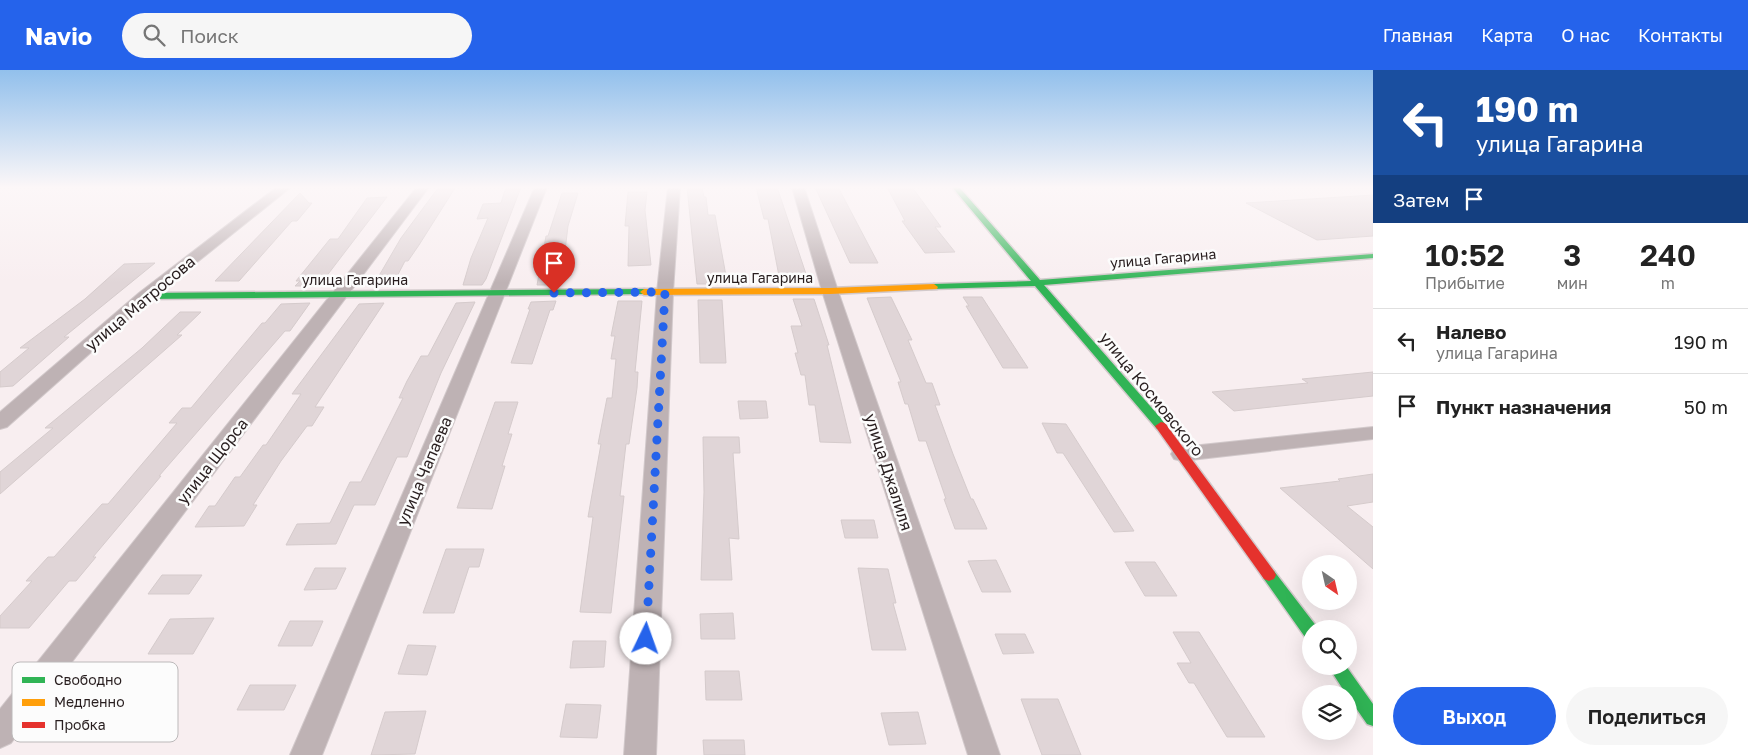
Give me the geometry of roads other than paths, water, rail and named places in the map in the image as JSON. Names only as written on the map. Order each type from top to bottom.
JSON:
[{"type":"street","name":"улица Матросова","points":[[0,423],[145,296],[244,219]]},
{"type":"street","name":"улица Щорса","points":[[55,662],[399,219]]},
{"type":"street","name":"улица Чапаева","points":[[306,755],[528,219]]},
{"type":"street","points":[[640,755],[665,292],[671,219]]},
{"type":"street","name":"улица Джалиля","points":[[808,219],[984,755]]},
{"type":"street","name":"улица Космовского","points":[[983,219],[1182,454],[1302,620]]},
{"type":"street","name":"улица Гагарина","points":[[145,296],[830,291],[1039,283],[1373,256]]},
{"type":"street","points":[[1182,454],[1373,433]]},
{"type":"street","points":[[1342,675],[1373,718]]},
{"type":"street","name":"улица Щорса","points":[[0,733],[12,718]]}]
